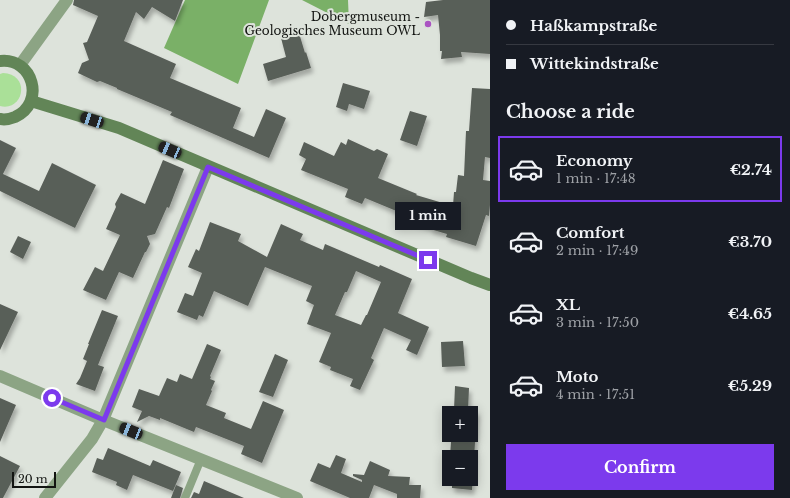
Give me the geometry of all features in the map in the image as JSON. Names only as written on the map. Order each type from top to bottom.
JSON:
[{"type":"main road","points":[[0,61],[12,62],[20,65],[27,72],[32,81],[33,91],[27,108],[20,114],[12,118],[0,119]]},
{"type":"main road","points":[[31,100],[119,128],[471,278],[490,284]]},
{"type":"street","points":[[20,65],[67,0]]},
{"type":"street","points":[[45,498],[92,439],[104,420],[208,167]]},
{"type":"street","points":[[0,376],[297,498]]},
{"type":"lane","points":[[185,498],[201,459]]},
{"type":"green space","points":[[185,0],[269,0],[238,84],[164,48]]},
{"type":"green space","points":[[302,0],[348,0],[349,24]]},
{"type":"green space","points":[[3,73],[12,75],[18,79],[21,85],[19,98],[15,104],[8,106],[0,106],[0,74]]},
{"type":"building","points":[[74,0],[183,0],[175,21],[152,7],[144,19],[136,12],[124,41],[176,64],[170,78],[241,108],[233,128],[254,137],[266,109],[286,118],[269,158],[170,115],[172,112],[78,73],[82,63],[89,60],[83,43],[87,42],[98,16],[73,5]]},
{"type":"building","name":"Dobergmuseum - Geologisches Museum OWL","points":[[443,0],[490,0],[490,54],[461,52],[462,57],[441,59],[442,51],[440,51],[438,15],[424,17],[426,2]]},
{"type":"building","points":[[299,33],[311,68],[268,81],[263,64],[286,57],[281,38]]},
{"type":"building","points":[[343,83],[370,91],[364,109],[349,104],[347,111],[336,107]]},
{"type":"building","points":[[472,88],[490,89],[490,158],[485,157],[483,180],[490,181],[490,205],[489,216],[486,215],[476,246],[446,237],[447,234],[430,229],[431,227],[410,221],[411,217],[365,198],[362,204],[345,197],[348,189],[301,170],[306,159],[299,155],[304,142],[334,156],[341,142],[346,145],[348,139],[374,151],[377,149],[388,154],[378,178],[417,194],[416,195],[453,206],[454,192],[456,192],[458,175],[464,176],[466,131],[469,131]]},
{"type":"building","points":[[410,111],[427,116],[417,146],[400,140]]},
{"type":"building","points":[[0,140],[16,148],[3,174],[39,191],[52,163],[96,185],[75,228],[0,191]]},
{"type":"building","points":[[163,160],[184,169],[169,208],[167,207],[155,234],[147,236],[150,244],[133,278],[119,272],[106,300],[83,290],[95,267],[103,271],[120,235],[106,229],[116,207],[115,204],[121,193],[145,204]]},
{"type":"building","points":[[210,222],[241,234],[238,241],[267,257],[281,224],[303,234],[300,240],[323,250],[325,244],[412,279],[398,313],[429,327],[417,355],[406,350],[411,340],[384,328],[371,358],[374,360],[360,390],[350,386],[353,379],[330,370],[331,367],[319,362],[331,333],[307,324],[314,305],[306,301],[312,286],[265,267],[248,306],[214,291],[203,317],[199,315],[197,320],[177,312],[185,293],[193,296],[202,273],[188,267],[196,249],[199,251]],"holes":[[[356,271],[381,282],[367,315],[361,325],[335,315]]]},
{"type":"building","points":[[18,236],[31,242],[23,259],[10,252]]},
{"type":"building","points":[[0,304],[18,312],[0,350]]},
{"type":"building","points":[[102,310],[118,316],[98,365],[104,367],[95,391],[76,384],[87,361],[83,359]]},
{"type":"building","points":[[463,341],[465,366],[442,367],[441,342]]},
{"type":"building","points":[[207,344],[221,350],[210,376],[210,379],[215,381],[206,405],[226,413],[224,418],[251,429],[263,401],[284,410],[262,463],[241,454],[244,446],[196,427],[194,432],[160,418],[160,420],[149,416],[137,422],[142,411],[132,407],[139,389],[159,396],[167,378],[177,382],[180,374],[192,379]]},
{"type":"building","points":[[275,354],[288,360],[273,397],[259,392]]},
{"type":"building","points":[[455,386],[469,388],[468,406],[454,406]]},
{"type":"building","points":[[0,398],[16,405],[0,442]]},
{"type":"building","points":[[451,442],[475,442],[475,450],[450,450]]},
{"type":"building","points":[[108,448],[150,466],[153,460],[181,472],[173,491],[133,475],[127,490],[116,485],[117,482],[92,472],[97,458],[103,460]]},
{"type":"building","points":[[336,455],[346,459],[341,473],[362,482],[362,480],[353,476],[353,474],[364,475],[370,461],[390,470],[388,476],[410,477],[409,485],[421,485],[420,498],[397,498],[397,494],[374,485],[369,498],[350,498],[310,481],[318,463],[330,468]]},
{"type":"building","points":[[0,456],[20,466],[3,498],[0,498]]},
{"type":"building","points":[[204,481],[244,498],[191,498],[194,492],[199,494]]},
{"type":"building","points":[[176,485],[183,488],[180,498],[171,498]]},
{"type":"building","points":[[452,486],[472,486],[472,490],[452,488]]},
{"type":"place","name":"Dobergmuseum - Geologisches Museum OWL","points":[[428,24]]},
{"type":"route","points":[[52,398],[104,420],[208,167],[428,260]]}]
